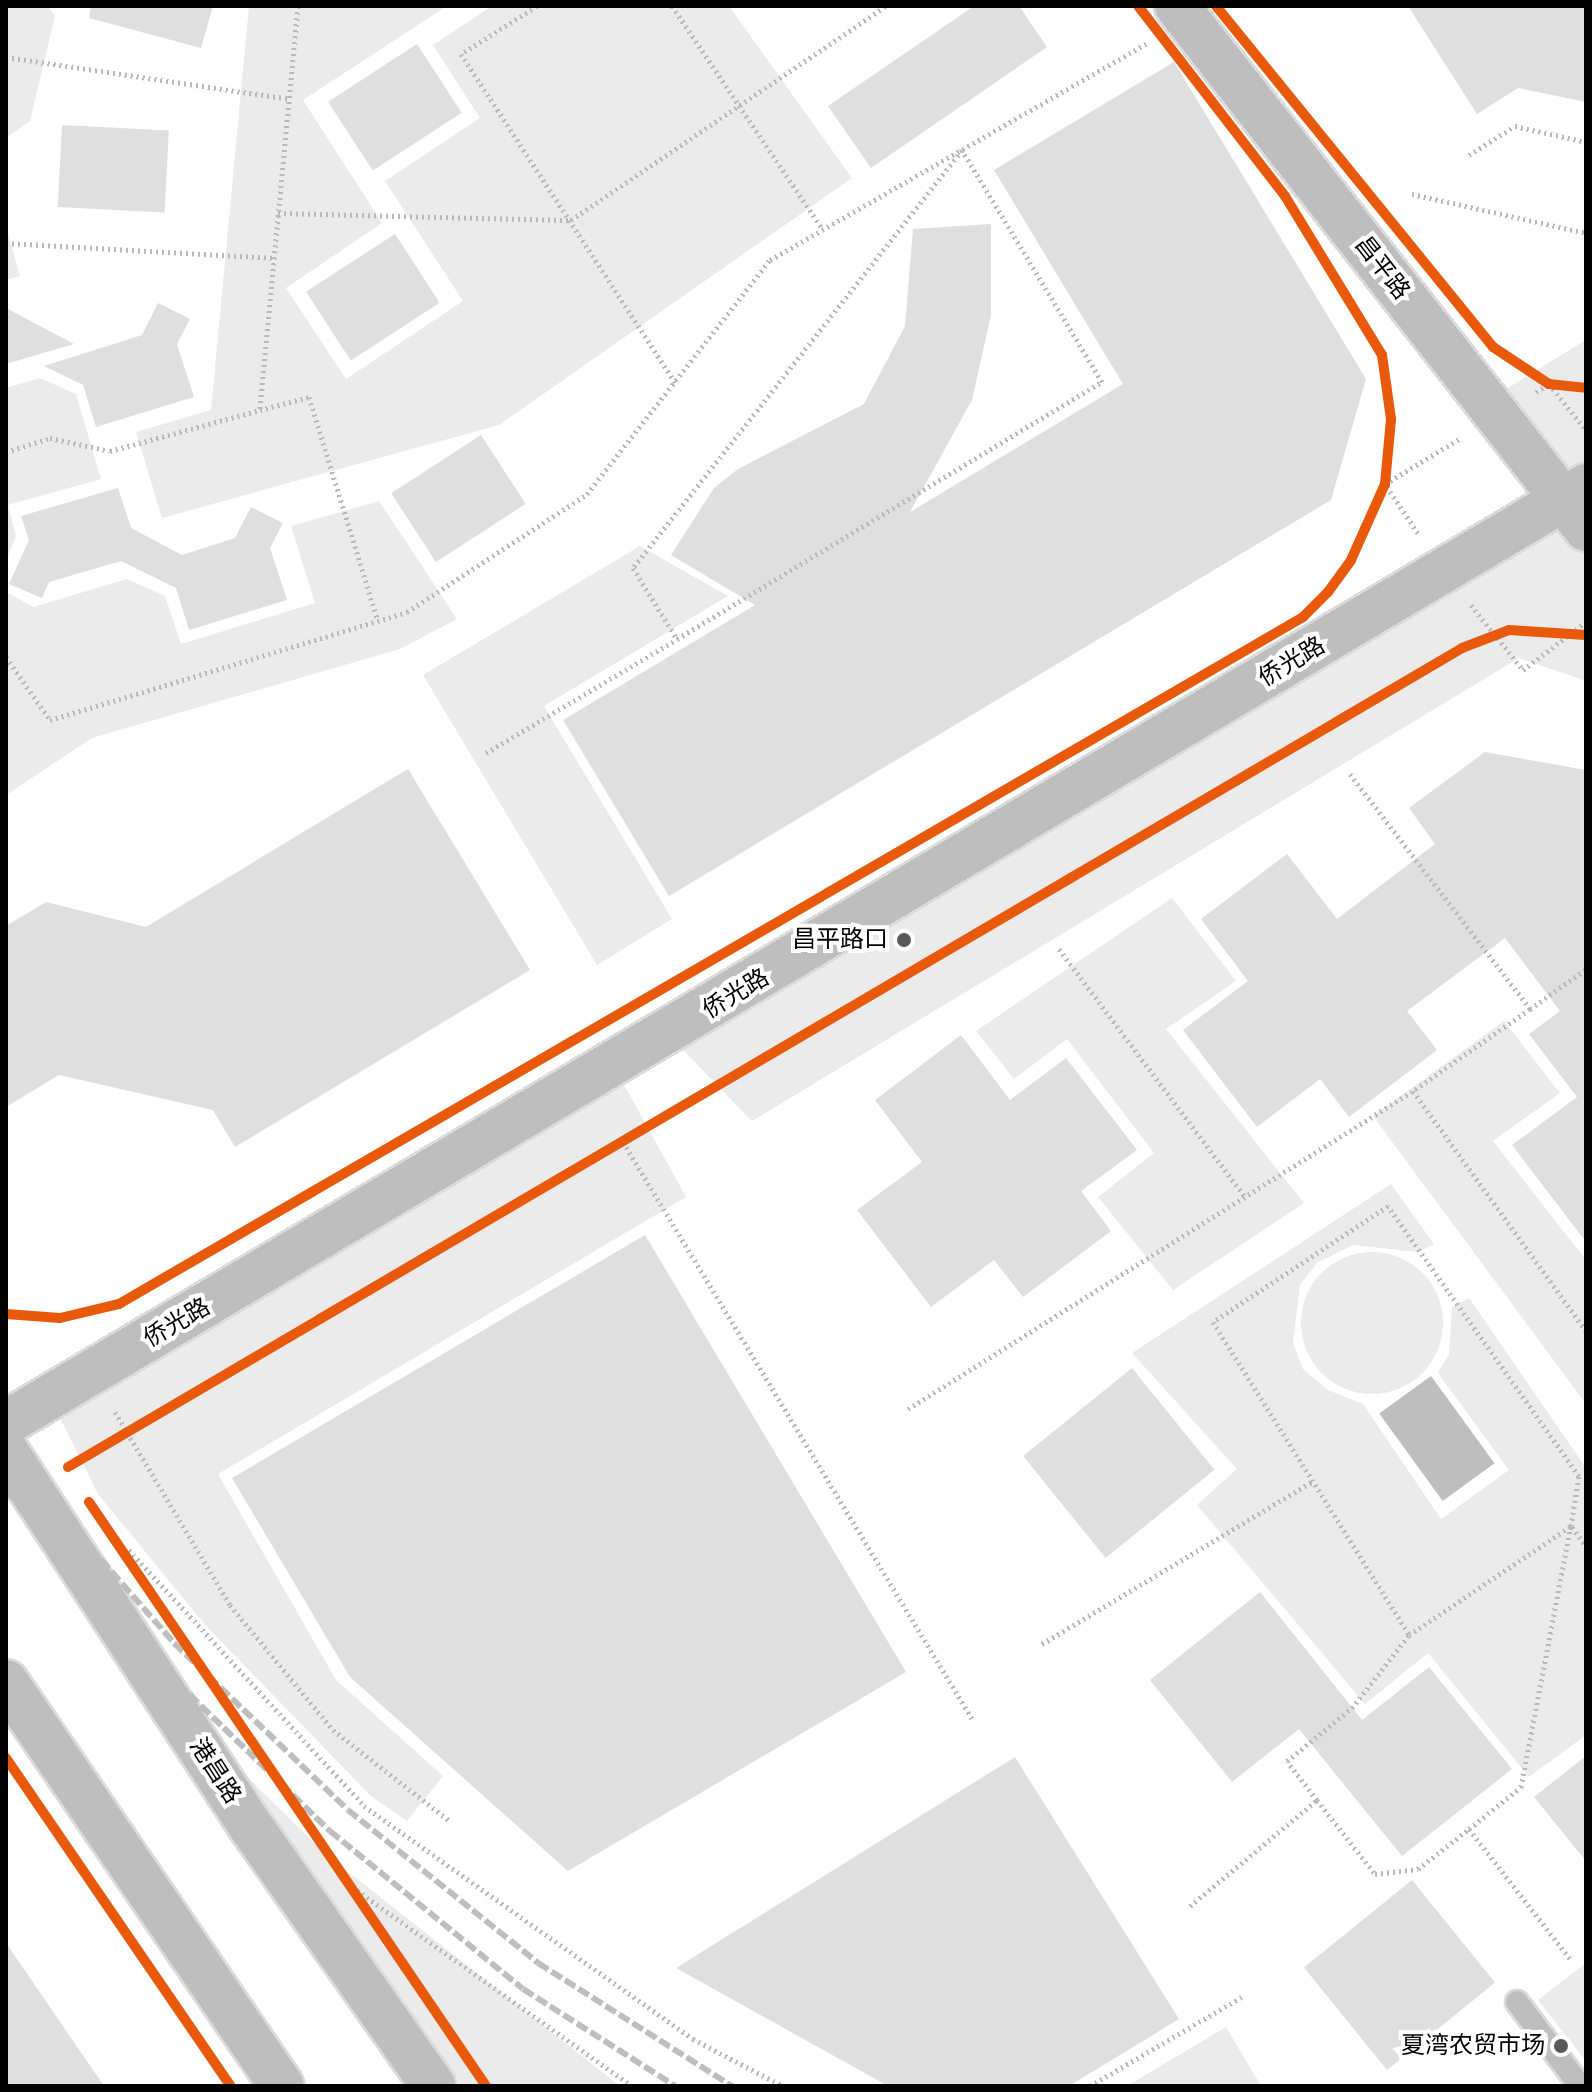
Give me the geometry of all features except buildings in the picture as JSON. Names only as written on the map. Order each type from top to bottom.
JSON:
[{"type":"street","name":"昌平路","points":[[1164,22],[1579,505]]},
{"type":"street","name":"侨光路","points":[[6,1423],[1579,505]]},
{"type":"street","name":"港昌路","points":[[6,1451],[252,1828],[433,2086]]},
{"type":"street","points":[[6,1682],[282,2086]]},
{"type":"lane","points":[[1517,2002],[1580,2086]]},
{"type":"path","points":[[260,410],[298,6]]},
{"type":"path","points":[[537,6],[461,54],[675,382]]},
{"type":"path","points":[[672,6],[823,230]]},
{"type":"path","points":[[278,213],[571,220],[886,6]]},
{"type":"path","points":[[6,657],[50,720],[407,612],[587,494],[770,260],[962,150],[1164,22]]},
{"type":"path","points":[[6,57],[289,99]]},
{"type":"path","points":[[1469,155],[1515,126],[1586,142]]},
{"type":"path","points":[[486,753],[1102,382],[962,150]]},
{"type":"path","points":[[677,639],[633,568],[962,150]]},
{"type":"path","points":[[1412,194],[1586,233]]},
{"type":"path","points":[[6,243],[274,258]]},
{"type":"path","points":[[1537,378],[1573,390]]},
{"type":"path","points":[[6,452],[50,438],[110,451],[309,397],[378,621]]},
{"type":"path","points":[[1377,506],[1387,470]]},
{"type":"path","points":[[1559,629],[1586,635]]},
{"type":"path","points":[[1483,639],[1509,630]]},
{"type":"path","points":[[1350,774],[1530,1009]]},
{"type":"path","points":[[1059,949],[1245,1197]]},
{"type":"path","points":[[908,1409],[1413,1091],[1586,969]]},
{"type":"path","points":[[1413,1091],[1586,1331]]},
{"type":"path","points":[[610,1150],[636,1135]]},
{"type":"path","points":[[623,1142],[974,1722]]},
{"type":"path","points":[[1409,1635],[1213,1322],[1388,1206],[1579,1476],[1571,1526],[1521,1787],[1418,1869],[1375,1874],[1287,1761],[1352,1708],[1409,1635],[1571,1526]]},
{"type":"path","points":[[92,1373],[230,1605],[333,1730],[450,1821]]},
{"type":"path","points":[[115,1439],[140,1424]]},
{"type":"path","points":[[1042,1644],[1313,1481]]},
{"type":"path","points":[[1571,1526],[1586,1546]]},
{"type":"path","points":[[117,1539],[159,1605]]},
{"type":"path","points":[[117,1539],[196,1631],[364,1806],[693,2039],[783,2086]]},
{"type":"path","points":[[1190,1906],[1317,1800]]},
{"type":"path","points":[[1469,1829],[1571,1960]]},
{"type":"path","points":[[343,1874],[378,1926]]},
{"type":"path","points":[[352,1887],[632,2086]]},
{"type":"path","points":[[1090,2086],[1242,1997]]},
{"type":"shaded area","points":[[6,6],[48,6],[55,16],[30,121],[6,138]]},
{"type":"shaded area","points":[[249,6],[447,6],[303,100],[382,223],[286,288],[346,379],[463,301],[385,181],[480,118],[433,45],[492,6],[729,6],[852,178],[499,425],[162,518],[136,432],[211,410]]},
{"type":"shaded area","points":[[6,226],[20,276],[6,280]]},
{"type":"shaded area","points":[[1586,340],[1586,468],[1572,476],[1503,391]]},
{"type":"shaded area","points":[[40,378],[76,394],[101,479],[8,505],[16,536],[6,561],[6,388]]},
{"type":"shaded area","points":[[379,501],[457,619],[400,649],[92,738],[6,795],[6,592],[33,607],[127,579],[165,596],[181,644],[315,603],[291,526]]},
{"type":"shaded area","points":[[1562,513],[1586,546],[1586,681],[1519,658],[752,1121],[680,1047]]},
{"type":"shaded area","points":[[640,546],[728,596],[544,706],[672,919],[597,965],[423,675]]},
{"type":"shaded area","points":[[1172,898],[1236,981],[1166,1029],[1304,1203],[1173,1290],[1098,1197],[1154,1153],[1067,1039],[1014,1079],[976,1031]]},
{"type":"shaded area","points":[[1504,1021],[1560,1093],[1493,1141],[1586,1260],[1586,1404],[1373,1116]]},
{"type":"shaded area","points":[[623,1083],[686,1197],[218,1474],[336,1680],[443,1776],[407,1821],[371,1796],[206,1626],[98,1494],[56,1410]]},
{"type":"shaded area","points":[[1391,1184],[1434,1244],[1418,1252],[1353,1245],[1317,1263],[1300,1285],[1293,1343],[1303,1369],[1328,1390],[1363,1404],[1441,1519],[1509,1470],[1438,1373],[1449,1354],[1452,1307],[1469,1298],[1586,1468],[1586,1735],[1529,1777],[1428,1653],[1365,1704],[1197,1505],[1237,1469],[1132,1353]]},
{"type":"shaded area","points":[[1372,1252],[1399,1257],[1422,1273],[1438,1296],[1443,1323],[1438,1350],[1422,1373],[1399,1389],[1372,1394],[1345,1389],[1322,1373],[1306,1350],[1301,1323],[1306,1296],[1322,1273],[1345,1257]]},
{"type":"shaded area","points":[[1431,1376],[1494,1463],[1443,1501],[1379,1414]]},
{"type":"shaded area","points":[[174,1705],[328,1856],[620,2086],[435,2086]]},
{"type":"shaded area","points":[[1586,1963],[1586,2060],[1585,2060],[1538,2000]]},
{"type":"shaded area","points":[[1226,2027],[1261,2086],[1127,2086]]},
{"type":"railway","points":[[6,1451],[174,1643],[348,1810],[538,1963],[732,2086]]},
{"type":"railway","points":[[6,1490],[155,1661],[330,1831],[523,1989],[675,2086]]},
{"type":"cycle path","points":[[6,1314],[60,1318],[119,1304],[1303,617],[1328,592],[1351,560],[1385,484],[1391,419],[1382,355],[1285,196],[1138,6]]},
{"type":"cycle path","points":[[1216,6],[1493,347],[1549,384],[1586,388]]},
{"type":"cycle path","points":[[68,1467],[1462,648],[1509,630],[1586,635]]},
{"type":"cycle path","points":[[89,1502],[486,2086]]},
{"type":"cycle path","points":[[6,1758],[231,2086]]},
{"type":"place","name":"昌平路口","points":[[904,940]]},
{"type":"place","name":"夏湾农贸市场","points":[[1561,2046]]}]
